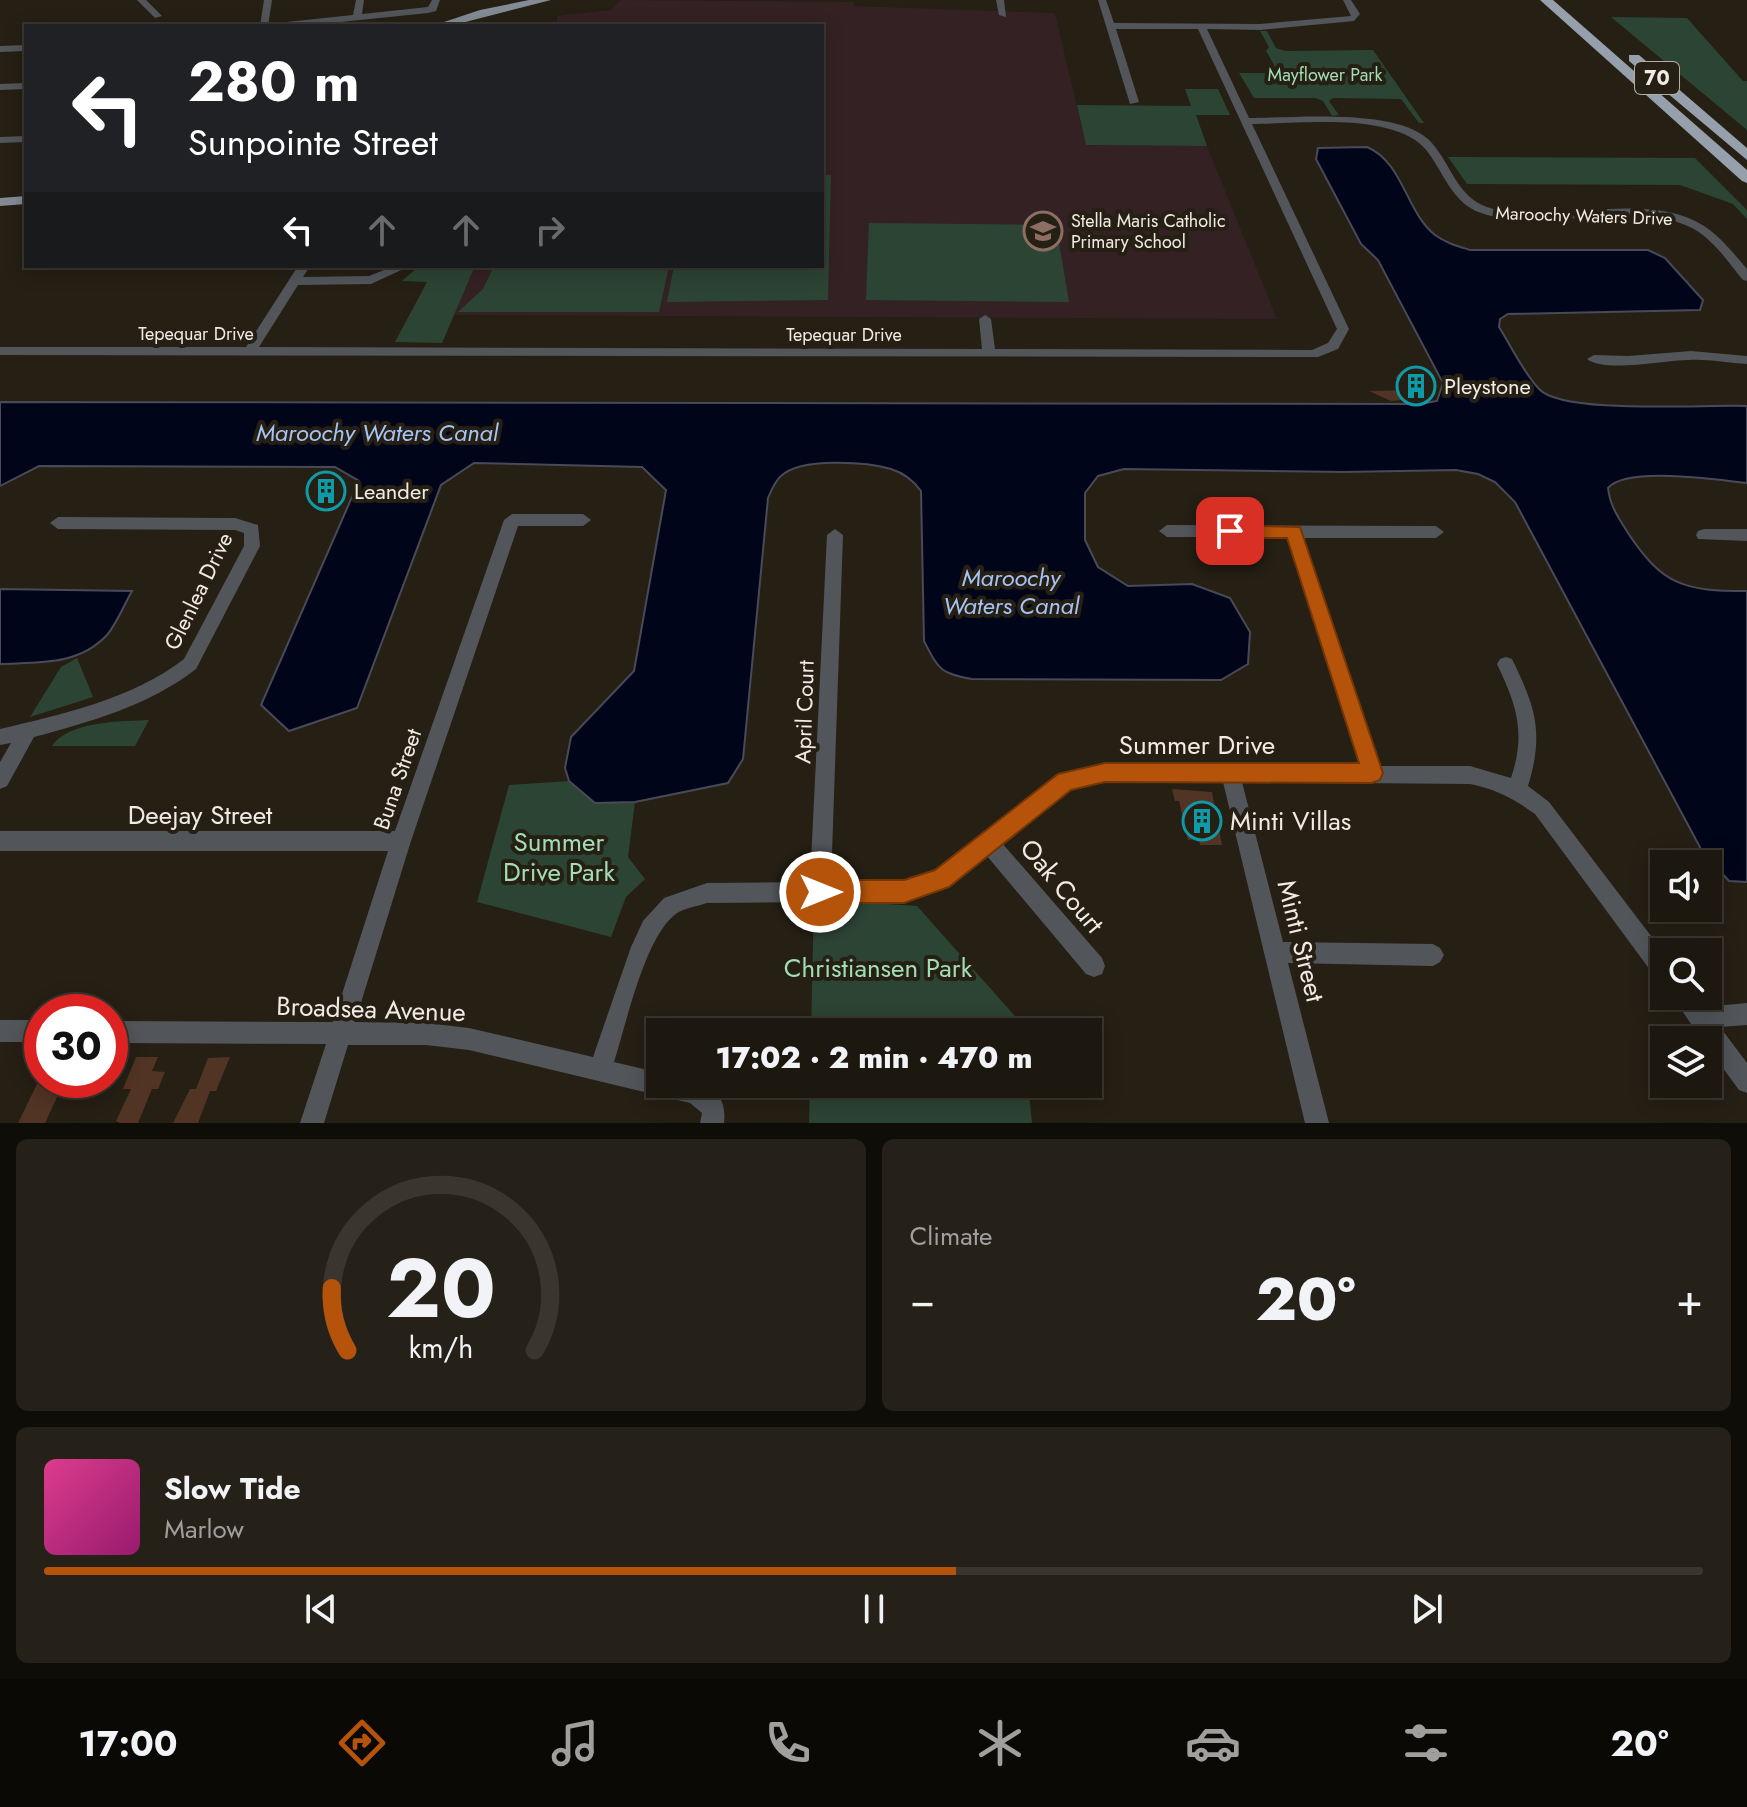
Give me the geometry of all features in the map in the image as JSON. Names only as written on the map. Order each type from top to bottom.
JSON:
[{"type":"highway","name":"70","points":[[1546,0],[1747,178]]},
{"type":"highway","name":"70","points":[[1567,0],[1747,156]]},
{"type":"main road","points":[[429,24],[518,0]]},
{"type":"main road","points":[[445,24],[484,12],[546,0]]},
{"type":"main road","points":[[0,194],[24,192]]},
{"type":"main road","points":[[0,202],[24,200]]},
{"type":"street","points":[[141,0],[158,16]]},
{"type":"street","points":[[264,24],[268,0]]},
{"type":"street","points":[[357,17],[360,0]]},
{"type":"street","points":[[295,24],[428,10],[435,7],[436,0]]},
{"type":"street","points":[[1000,0],[1003,15]]},
{"type":"street","points":[[1102,0],[1134,102]]},
{"type":"street","points":[[1110,26],[1260,27],[1354,18],[1356,14],[1347,0]]},
{"type":"street","name":"Tepequar Drive","points":[[0,351],[1313,354],[1333,346],[1343,329],[1201,27]]},
{"type":"street","points":[[0,49],[24,48]]},
{"type":"street","points":[[0,87],[24,86]]},
{"type":"street","name":"Maroochy Waters Drive","points":[[1245,121],[1375,122],[1400,127],[1422,138],[1464,199],[1484,211],[1499,214],[1677,218],[1707,233],[1747,277]]},
{"type":"street","points":[[0,140],[24,139]]},
{"type":"street","points":[[249,353],[303,268]]},
{"type":"street","points":[[294,281],[371,280],[399,268]]},
{"type":"street","points":[[985,319],[989,354]]},
{"type":"street","points":[[1594,359],[1628,360],[1691,355],[1747,360]]},
{"type":"street","name":"Buna Street","points":[[312,1123],[401,841],[512,520],[583,520]]},
{"type":"street","name":"Glenlea Drive","points":[[0,737],[28,731],[152,690],[177,678],[190,664],[252,546],[252,529],[235,524],[58,523]]},
{"type":"street","points":[[1167,531],[1436,532]]},
{"type":"street","points":[[1293,531],[1372,773]]},
{"type":"street","name":"April Court","points":[[820,892],[835,535]]},
{"type":"street","points":[[1704,535],[1747,535]]},
{"type":"street","points":[[1506,664],[1529,718],[1528,756],[1517,790]]},
{"type":"street","points":[[0,780],[28,731]]},
{"type":"street","name":"Minti Street","points":[[1230,772],[1317,1123]]},
{"type":"street","name":"Summer Drive","points":[[600,1071],[638,954],[650,928],[671,905],[707,893],[904,891],[941,879],[1066,781],[1105,773],[1372,773],[1470,775],[1494,780],[1517,790],[1542,808],[1650,951]]},
{"type":"street","name":"Deejay Street","points":[[0,841],[401,841]]},
{"type":"street","name":"Oak Court","points":[[987,841],[1094,966]]},
{"type":"street","points":[[1276,952],[1433,955]]},
{"type":"street","points":[[1693,1010],[1747,1082]]},
{"type":"street","points":[[1699,1018],[1747,1014]]},
{"type":"street","points":[[0,1031],[24,1031]]},
{"type":"street","name":"Broadsea Avenue","points":[[128,1032],[426,1034],[469,1039],[696,1093],[713,1115]]},
{"type":"shaded area","name":"Stella Maris Catholic Primary School","points":[[621,0],[854,2],[854,6],[1055,13],[1086,145],[1207,146],[1277,319],[454,315],[474,268],[824,268],[824,24],[557,24],[557,16],[610,10]]},
{"type":"green space","points":[[1611,17],[1687,18],[1743,81],[1747,81],[1747,130]]},
{"type":"green space","name":"Mayflower Park","points":[[1260,31],[1267,31],[1276,48],[1286,51],[1373,50],[1424,123],[1419,123],[1401,99],[1333,98],[1329,101],[1339,115],[1332,116],[1323,101],[1315,98],[1254,98],[1239,73],[1273,73],[1277,70],[1266,51],[1269,47]]},
{"type":"green space","points":[[1185,89],[1218,89],[1230,115],[1196,115],[1207,146],[1086,145],[1077,105],[1191,106]]},
{"type":"green space","points":[[1448,157],[1695,158],[1747,210],[1747,219],[1733,204],[1680,185],[1467,184]]},
{"type":"green space","points":[[824,175],[831,175],[828,300],[667,302],[674,268],[824,268]]},
{"type":"green space","points":[[869,223],[1056,225],[1069,302],[866,300]]},
{"type":"green space","points":[[417,268],[474,268],[442,343],[395,342],[427,282],[402,281]]},
{"type":"green space","points":[[493,268],[669,268],[659,312],[458,312],[483,289]]},
{"type":"green space","points":[[77,658],[93,697],[30,717],[61,667]]},
{"type":"green space","points":[[149,720],[135,746],[52,746],[60,738],[83,727]]},
{"type":"green space","name":"Summer Drive Park","points":[[569,781],[595,803],[635,802],[628,857],[645,879],[626,897],[611,937],[477,902],[509,785]]},
{"type":"green space","name":"Christiansen Park","points":[[814,899],[917,906],[1017,1018],[811,1018]]},
{"type":"green space","points":[[810,1098],[1029,1098],[1032,1123],[809,1123]]},
{"type":"water","name":"Maroochy Waters Canal","points":[[1367,147],[1379,154],[1397,175],[1425,225],[1447,242],[1470,250],[1648,250],[1665,258],[1703,300],[1700,310],[1508,314],[1500,319],[1499,327],[1533,382],[1553,397],[1605,405],[1747,406],[1747,483],[1652,476],[1618,481],[1608,488],[1613,506],[1628,533],[1665,575],[1691,587],[1747,591],[1747,882],[1729,881],[1722,873],[1722,850],[1701,850],[1515,502],[1495,482],[1478,474],[1456,470],[1124,469],[1098,476],[1085,493],[1085,540],[1098,567],[1128,586],[1192,584],[1230,598],[1250,632],[1248,664],[1221,680],[972,679],[942,669],[924,641],[921,491],[918,487],[896,471],[866,464],[818,464],[790,470],[777,481],[768,498],[743,759],[728,783],[635,802],[595,803],[569,781],[565,768],[571,737],[634,671],[666,490],[642,467],[474,463],[441,485],[357,708],[289,731],[261,705],[359,481],[335,467],[39,466],[0,486],[0,402],[1421,404],[1437,401],[1443,383],[1378,260],[1361,244],[1316,159],[1318,148]]},
{"type":"water","points":[[0,589],[132,591],[107,635],[96,645],[57,660],[0,664]]},
{"type":"building","points":[[1402,371],[1423,373],[1431,391],[1395,378]]},
{"type":"building","points":[[1414,390],[1403,400],[1391,401],[1369,391]]},
{"type":"building","name":"Leander","points":[[315,473],[337,478],[346,488],[340,506],[313,506],[319,493],[305,494]]},
{"type":"building","name":"Minti Villas","points":[[1172,789],[1212,792],[1222,845],[1200,845],[1199,839],[1188,840],[1179,801],[1175,801]]},
{"type":"building","points":[[136,1057],[158,1057],[152,1071],[165,1072],[158,1089],[152,1089],[138,1123],[116,1121],[131,1089],[128,1089],[128,1077]]},
{"type":"building","points":[[230,1057],[216,1091],[210,1091],[198,1123],[173,1123],[190,1089],[196,1089],[208,1058]]},
{"type":"building","points":[[30,1098],[57,1098],[45,1123],[18,1123]]},
{"type":"place","name":"Stella Maris Catholic Primary School","points":[[1043,231]]},
{"type":"place","name":"Pleystone","points":[[1416,386]]},
{"type":"place","name":"Leander","points":[[326,491]]},
{"type":"place","name":"Minti Villas","points":[[1202,821]]},
{"type":"route","points":[[820,892],[904,891],[941,879],[1066,781],[1105,773],[1372,773],[1293,531],[1230,531]]}]
